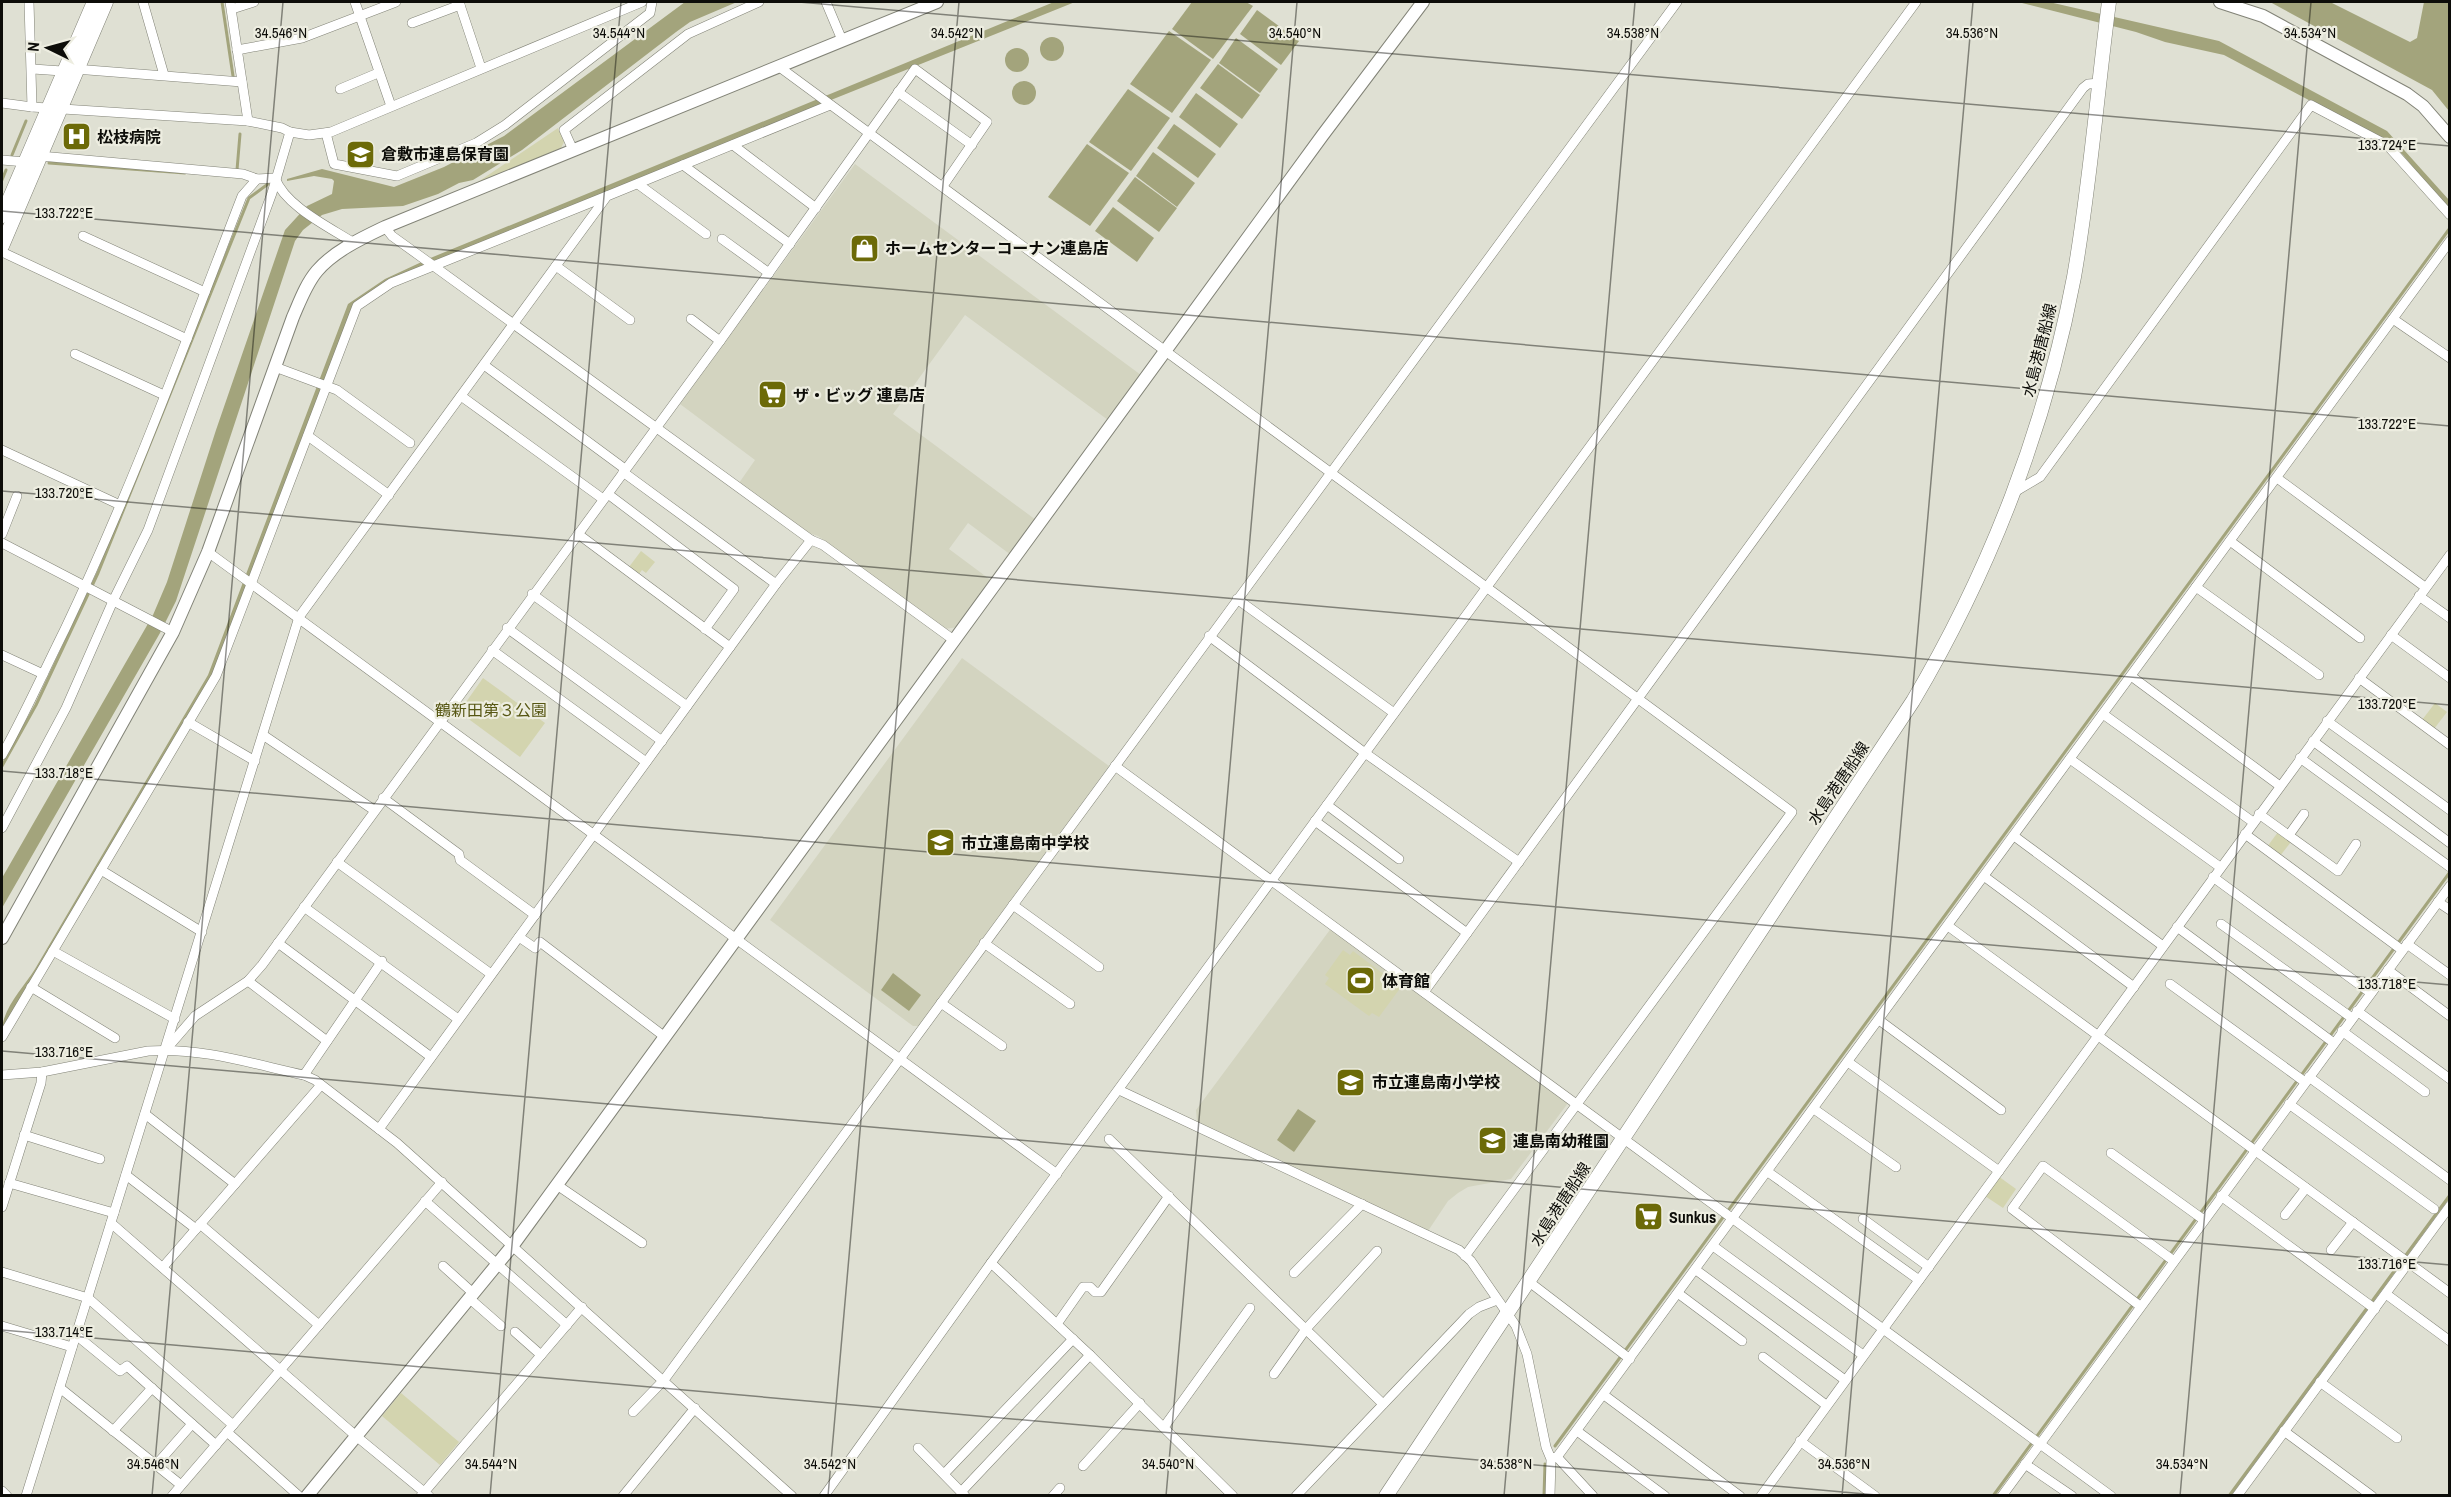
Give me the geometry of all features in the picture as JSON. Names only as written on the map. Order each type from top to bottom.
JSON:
[{"type":"main road","points":[[2,246],[40,156],[54,108],[93,2]]},
{"type":"main road","points":[[69,70],[105,2]]},
{"type":"main road","name":"水島港唐船線","points":[[1386,1496],[1913,701],[1964,605],[2013,493],[2041,410],[2065,319],[2081,235],[2108,13]]},
{"type":"main road","points":[[2,216],[24,162],[54,108]]},
{"type":"street","points":[[29,2],[33,69],[32,107]]},
{"type":"street","points":[[142,2],[165,75]]},
{"type":"street","points":[[248,121],[231,5],[254,2]]},
{"type":"street","points":[[355,2],[391,106]]},
{"type":"street","points":[[237,50],[302,38],[396,2]]},
{"type":"street","points":[[2,103],[32,107],[248,121],[309,135],[326,133],[642,2]]},
{"type":"street","points":[[326,133],[333,164],[397,176],[476,142],[506,125],[650,13],[651,2]]},
{"type":"street","points":[[573,150],[564,130],[688,34],[759,2]]},
{"type":"street","points":[[825,2],[842,40]]},
{"type":"street","points":[[2,938],[171,631],[208,552],[306,288],[318,269],[354,243],[385,226],[937,2]]},
{"type":"street","points":[[307,1496],[513,1245],[1166,353],[1322,136],[1423,2]]},
{"type":"street","points":[[633,1412],[664,1380],[1677,2]]},
{"type":"street","points":[[824,1496],[991,1263],[1916,2]]},
{"type":"street","points":[[2220,2],[2263,16],[2407,94],[2422,106],[2450,137]]},
{"type":"street","points":[[412,23],[460,3],[481,68]]},
{"type":"street","points":[[778,66],[1792,812],[1466,1256]]},
{"type":"street","points":[[33,69],[165,75],[242,82]]},
{"type":"street","points":[[165,1050],[195,1016],[248,981],[278,943],[532,594],[606,497],[915,69],[987,122],[943,186]]},
{"type":"street","points":[[340,89],[378,73]]},
{"type":"street","points":[[1424,992],[2083,88],[2088,84],[2100,83]]},
{"type":"street","points":[[898,92],[972,145]]},
{"type":"street","points":[[2,1037],[222,661],[248,582],[308,436],[323,385],[357,306],[391,283],[429,263],[607,196],[733,145],[825,102]]},
{"type":"street","points":[[2013,493],[2040,477],[2311,105],[2387,145],[2450,215]]},
{"type":"street","points":[[2,828],[66,708],[113,601],[148,530],[272,194],[290,132]]},
{"type":"street","points":[[733,145],[816,208]]},
{"type":"street","points":[[40,156],[243,174],[257,179],[275,178]]},
{"type":"street","points":[[2,160],[24,162]]},
{"type":"street","points":[[683,165],[790,244]]},
{"type":"street","points":[[275,178],[280,190],[296,204],[354,243]]},
{"type":"street","points":[[2,755],[89,588],[242,196],[257,179]]},
{"type":"street","points":[[638,183],[706,234]]},
{"type":"street","points":[[26,1496],[299,617],[607,196]]},
{"type":"street","points":[[385,226],[393,236],[429,263],[655,428],[811,540],[823,545],[954,641]]},
{"type":"street","points":[[83,236],[205,292]]},
{"type":"street","points":[[722,239],[769,273]]},
{"type":"street","points":[[1550,1496],[1554,1458],[1604,1395],[1626,1356],[1679,1294],[1713,1246],[1729,1215],[1768,1172],[2450,241]]},
{"type":"street","points":[[2,252],[187,339]]},
{"type":"street","points":[[556,266],[630,320]]},
{"type":"street","points":[[691,319],[720,340]]},
{"type":"street","points":[[2393,319],[2450,358]]},
{"type":"street","points":[[75,354],[164,395]]},
{"type":"street","points":[[484,365],[776,584]]},
{"type":"street","points":[[275,368],[337,390],[410,443]]},
{"type":"street","points":[[461,396],[734,589],[705,629]]},
{"type":"street","points":[[308,436],[389,495]]},
{"type":"street","points":[[2,450],[120,505]]},
{"type":"street","points":[[2277,478],[2425,587]]},
{"type":"street","points":[[2,534],[17,496]]},
{"type":"street","points":[[578,534],[730,647]]},
{"type":"street","points":[[379,1129],[776,584],[811,540]]},
{"type":"street","points":[[2229,541],[2360,638]]},
{"type":"street","points":[[2,543],[171,631]]},
{"type":"street","points":[[208,552],[738,938],[1057,1174]]},
{"type":"street","points":[[1763,1495],[1800,1441],[2450,555]]},
{"type":"street","points":[[2196,586],[2319,675]]},
{"type":"street","points":[[532,594],[687,706]]},
{"type":"street","points":[[2419,596],[2450,618]]},
{"type":"street","points":[[1237,598],[1394,713]]},
{"type":"street","points":[[507,628],[662,741]]},
{"type":"street","points":[[2391,635],[2450,678]]},
{"type":"street","points":[[1209,636],[1365,753],[1519,862]]},
{"type":"street","points":[[492,650],[646,762]]},
{"type":"street","points":[[2,655],[43,674]]},
{"type":"street","points":[[2131,676],[2280,786]]},
{"type":"street","points":[[2359,678],[2450,745]]},
{"type":"street","points":[[2103,714],[2256,818],[2289,835],[2338,871],[2356,844]]},
{"type":"street","points":[[2327,721],[2450,810]]},
{"type":"street","points":[[188,722],[255,762]]},
{"type":"street","points":[[263,735],[375,810]]},
{"type":"street","points":[[2313,741],[2450,843]]},
{"type":"street","points":[[2300,758],[2450,867]]},
{"type":"street","points":[[2070,759],[2220,867]]},
{"type":"street","points":[[1115,766],[2111,1496]]},
{"type":"street","points":[[383,798],[459,854],[460,860],[535,915]]},
{"type":"street","points":[[1327,805],[1399,859]]},
{"type":"street","points":[[2289,835],[2304,814]]},
{"type":"street","points":[[1315,821],[1467,933]]},
{"type":"street","points":[[2245,834],[2400,946],[2450,975]]},
{"type":"street","points":[[2014,836],[2163,946]]},
{"type":"street","points":[[337,862],[491,975]]},
{"type":"street","points":[[100,870],[202,932]]},
{"type":"street","points":[[1985,877],[2134,987]]},
{"type":"street","points":[[2213,877],[2367,990]]},
{"type":"street","points":[[2002,1496],[2025,1464],[2036,1440],[2136,1303],[2200,1217],[2221,1196],[2251,1147],[2289,1104],[2330,1040],[2342,1031],[2350,1014],[2367,990],[2388,970],[2400,946],[2450,886]]},
{"type":"street","points":[[2438,902],[2450,910]]},
{"type":"street","points":[[1013,905],[1100,967]]},
{"type":"street","points":[[304,907],[382,961],[458,1019]]},
{"type":"street","points":[[2221,924],[2350,1014],[2450,1079]]},
{"type":"street","points":[[1948,926],[2450,1293]]},
{"type":"street","points":[[2177,927],[2330,1040]]},
{"type":"street","points":[[519,937],[535,948],[540,942],[665,1037]]},
{"type":"street","points":[[278,943],[431,1057]]},
{"type":"street","points":[[984,943],[1070,1004]]},
{"type":"street","points":[[52,951],[175,1019]]},
{"type":"street","points":[[304,1075],[382,961]]},
{"type":"street","points":[[2388,970],[2450,1016]]},
{"type":"street","points":[[248,981],[327,1041]]},
{"type":"street","points":[[2170,984],[2450,1180]]},
{"type":"street","points":[[31,987],[115,1038]]},
{"type":"street","points":[[941,1002],[1002,1047]]},
{"type":"street","points":[[1879,1020],[2001,1110]]},
{"type":"street","points":[[2342,1031],[2425,1092]]},
{"type":"street","points":[[2,1075],[42,1072],[148,1051],[165,1050],[192,1051],[304,1075],[321,1085],[379,1129],[442,1182],[792,1496]]},
{"type":"street","points":[[1848,1062],[1999,1171]]},
{"type":"street","points":[[2,1207],[42,1072]]},
{"type":"street","points":[[163,1268],[321,1085]]},
{"type":"street","points":[[1119,1090],[1459,1250],[1466,1256],[1516,1326],[1527,1354],[1546,1447],[1554,1458],[1593,1496]]},
{"type":"street","points":[[2289,1104],[2434,1209]]},
{"type":"street","points":[[1814,1109],[1896,1167]]},
{"type":"street","points":[[145,1114],[235,1184]]},
{"type":"street","points":[[24,1135],[100,1159]]},
{"type":"street","points":[[1109,1139],[1383,1404]]},
{"type":"street","points":[[2111,1153],[2200,1217]]},
{"type":"street","points":[[2136,1303],[2012,1209],[2043,1166],[2170,1258]]},
{"type":"street","points":[[1768,1172],[1919,1280]]},
{"type":"street","points":[[126,1174],[198,1227],[319,1325]]},
{"type":"street","points":[[172,1496],[442,1182]]},
{"type":"street","points":[[9,1183],[113,1218],[163,1268],[425,1494],[582,1307]]},
{"type":"street","points":[[557,1185],[642,1243]]},
{"type":"street","points":[[2285,1215],[2306,1188]]},
{"type":"street","points":[[1057,1324],[1083,1287],[1090,1287],[1095,1292],[1101,1292],[1169,1196]]},
{"type":"street","points":[[2221,1196],[2371,1306]]},
{"type":"street","points":[[425,1201],[567,1325]]},
{"type":"street","points":[[1294,1273],[1362,1204]]},
{"type":"street","points":[[2237,1496],[2320,1382],[2371,1306],[2386,1294],[2405,1260],[2450,1206]]},
{"type":"street","points":[[1863,1220],[1929,1267]]},
{"type":"street","points":[[2331,1250],[2353,1222]]},
{"type":"street","points":[[1713,1246],[1863,1355]]},
{"type":"street","points":[[1274,1374],[1306,1329],[1377,1251]]},
{"type":"street","points":[[991,1263],[1140,1403],[1233,1496]]},
{"type":"street","points":[[443,1266],[501,1326]]},
{"type":"street","points":[[1696,1270],[1845,1380]]},
{"type":"street","points":[[2,1272],[88,1298],[300,1496]]},
{"type":"street","points":[[1528,1281],[1626,1356]]},
{"type":"street","points":[[1679,1294],[1742,1341]]},
{"type":"street","points":[[2386,1294],[2450,1341]]},
{"type":"street","points":[[1296,1496],[1469,1314],[1497,1300]]},
{"type":"street","points":[[1164,1427],[1250,1308]]},
{"type":"street","points":[[2,1326],[72,1347]]},
{"type":"street","points":[[515,1332],[541,1355]]},
{"type":"street","points":[[76,1335],[120,1371],[127,1366],[216,1445]]},
{"type":"street","points":[[944,1474],[1073,1339]]},
{"type":"street","points":[[918,1448],[963,1494],[1090,1355]]},
{"type":"street","points":[[1763,1357],[1826,1406]]},
{"type":"street","points":[[2320,1382],[2397,1438]]},
{"type":"street","points":[[60,1388],[181,1485]]},
{"type":"street","points":[[114,1431],[152,1388]]},
{"type":"street","points":[[1604,1395],[1740,1496]]},
{"type":"street","points":[[1083,1466],[1140,1403]]},
{"type":"street","points":[[623,1496],[695,1408]]},
{"type":"street","points":[[156,1465],[192,1424]]},
{"type":"street","points":[[1577,1431],[1665,1496]]},
{"type":"street","points":[[2284,1431],[2372,1496]]},
{"type":"street","points":[[1800,1441],[1875,1496]]},
{"type":"street","points":[[2025,1464],[2072,1496]]},
{"type":"street","points":[[1053,1496],[1060,1488]]},
{"type":"street","points":[[2,1491],[6,1496]]},
{"type":"shaded area","points":[[685,2],[737,2],[690,22],[522,150],[473,180],[459,183],[438,194],[403,206],[342,209],[322,215],[303,230],[295,241],[176,601],[160,633],[2,908],[2,878],[153,615],[167,582],[216,430],[285,230],[307,206],[332,194],[334,181],[332,179],[314,176],[287,181],[287,179],[322,169],[394,187],[444,167],[504,136]]},
{"type":"shaded area","points":[[1054,2],[1075,2],[821,104],[359,301],[214,674],[2,1033],[5,1016],[14,999],[35,969],[208,675],[348,304],[385,279],[428,259]]},
{"type":"shaded area","points":[[1192,2],[1246,2],[1253,6],[1213,59],[1172,29]]},
{"type":"shaded area","points":[[2018,2],[2049,2],[2219,41],[2387,131],[2449,200],[2449,211],[2403,155],[2388,142],[2224,55],[2165,42],[2136,32]]},
{"type":"shaded area","points":[[2270,2],[2330,2],[2410,42],[2417,38],[2424,2],[2449,2],[2449,111],[2432,90]]},
{"type":"shaded area","points":[[1257,10],[1299,41],[1281,65],[1240,34]]},
{"type":"shaded area","points":[[1169,31],[1211,60],[1172,113],[1130,84]]},
{"type":"shaded area","points":[[1052,37],[1057,38],[1063,44],[1063,54],[1057,60],[1052,61],[1047,60],[1041,54],[1040,49],[1041,44],[1047,38]]},
{"type":"shaded area","points":[[1236,38],[1278,69],[1260,93],[1219,63]]},
{"type":"shaded area","points":[[1017,48],[1022,49],[1028,55],[1028,65],[1022,71],[1017,72],[1012,71],[1006,65],[1005,60],[1006,55],[1012,49]]},
{"type":"shaded area","points":[[1218,64],[1260,95],[1242,119],[1200,88]]},
{"type":"shaded area","points":[[1024,81],[1029,82],[1035,88],[1035,98],[1029,104],[1024,105],[1019,104],[1013,98],[1012,93],[1013,88],[1019,82]]},
{"type":"shaded area","points":[[1128,89],[1170,118],[1131,171],[1089,142]]},
{"type":"shaded area","points":[[1196,93],[1238,124],[1220,148],[1179,117]]},
{"type":"shaded area","points":[[1174,124],[1216,154],[1198,178],[1157,148]]},
{"type":"shaded area","points":[[1087,144],[1129,173],[1090,226],[1048,197]]},
{"type":"shaded area","points":[[1153,152],[1195,183],[1177,207],[1136,176]]},
{"type":"shaded area","points":[[855,164],[1141,375],[1108,420],[965,315],[893,414],[1036,520],[1011,555],[968,523],[949,549],[992,581],[958,627],[945,629],[818,536],[806,532],[739,483],[755,460],[680,404]]},
{"type":"shaded area","points":[[1135,177],[1177,208],[1159,232],[1117,201]]},
{"type":"shaded area","points":[[1113,207],[1154,238],[1137,262],[1095,231]]},
{"type":"shaded area","name":"市立連島南中学校","points":[[962,658],[1109,766],[919,1026],[913,1026],[770,920]]},
{"type":"shaded area","name":"市立連島南小学校","points":[[1332,927],[1568,1103],[1511,1179],[1468,1187],[1458,1193],[1448,1201],[1428,1231],[1197,1122],[1196,1110]]},
{"type":"shaded area","points":[[893,973],[921,995],[909,1011],[881,990]]},
{"type":"shaded area","points":[[1298,1109],[1316,1121],[1294,1152],[1277,1140]]},
{"type":"green space","points":[[558,128],[564,142],[561,148],[472,186]]},
{"type":"green space","points":[[641,551],[655,562],[646,573],[642,570],[638,575],[629,567]]},
{"type":"green space","name":"鶴新田第３公園","points":[[483,678],[545,723],[520,757],[459,712]]},
{"type":"green space","points":[[2435,703],[2447,712],[2434,729],[2422,720]]},
{"type":"green space","points":[[2278,832],[2291,842],[2280,856],[2267,847]]},
{"type":"green space","name":"体育館","points":[[1343,950],[1350,955],[1353,951],[1401,987],[1379,1017],[1372,1013],[1369,1016],[1325,984],[1329,978],[1325,975]]},
{"type":"green space","points":[[1998,1176],[2016,1189],[2003,1208],[1985,1196]]},
{"type":"green space","points":[[401,1393],[459,1442],[440,1465],[382,1416]]},
{"type":"waterway","points":[[222,2],[233,76]]},
{"type":"waterway","points":[[12,155],[26,121]]},
{"type":"waterway","points":[[237,170],[240,134]]},
{"type":"waterway","points":[[49,163],[185,173]]},
{"type":"waterway","points":[[2,180],[6,170]]},
{"type":"waterway","points":[[2,766],[36,705],[98,573],[249,198],[268,184]]},
{"type":"waterway","points":[[1555,1446],[2450,228]]},
{"type":"waterway","points":[[1993,1496],[2450,872]]},
{"type":"waterway","points":[[2229,1496],[2450,1195]]},
{"type":"waterway","points":[[1544,1496],[1545,1464]]},
{"type":"place","name":"松枝病院","points":[[76,137]]},
{"type":"place","name":"倉敷市連島保育園","points":[[360,154]]},
{"type":"place","name":"ホームセンターコーナン連島店","points":[[864,248]]},
{"type":"place","name":"ザ・ビッグ 連島店","points":[[772,395]]},
{"type":"place","name":"市立連島南中学校","points":[[940,843]]},
{"type":"place","name":"体育館","points":[[1361,981]]},
{"type":"place","name":"市立連島南小学校","points":[[1351,1082]]},
{"type":"place","name":"連島南幼稚園","points":[[1492,1141]]},
{"type":"place","name":"Sunkus","points":[[1648,1217]]}]
